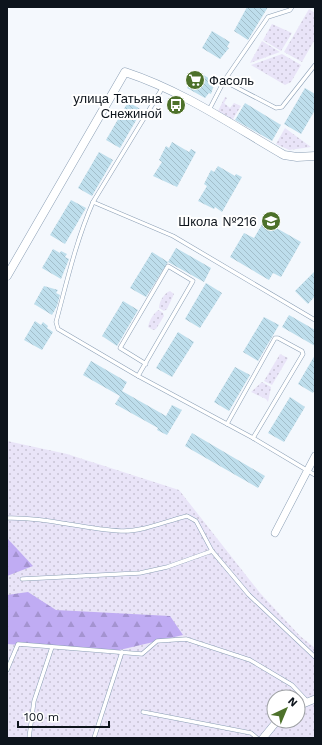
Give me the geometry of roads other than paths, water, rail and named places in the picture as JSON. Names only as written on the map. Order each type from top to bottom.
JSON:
[{"type":"street","points":[[7,276],[125,72],[163,86],[209,110],[284,155],[297,157],[315,156]]},
{"type":"street","points":[[275,533],[315,456]]},
{"type":"street","points":[[263,738],[270,729]]},
{"type":"lane","points":[[209,110],[224,81],[268,17],[290,10],[292,7]]},
{"type":"lane","points":[[224,81],[276,108],[282,107],[315,65]]},
{"type":"lane","points":[[163,86],[93,202],[74,253],[56,322],[58,329],[138,376],[253,438],[315,475]]},
{"type":"lane","points":[[93,202],[173,236],[315,320]]},
{"type":"lane","points":[[138,376],[146,364],[193,281],[168,266],[120,348],[146,364]]},
{"type":"lane","points":[[227,424],[275,338],[278,338],[302,351],[303,354],[253,438]]},
{"type":"lane","points":[[7,518],[30,518],[121,531],[139,529],[187,516],[196,521],[212,551],[249,595],[315,657]]},
{"type":"lane","points":[[22,579],[140,573],[167,568],[212,551]]},
{"type":"lane","points":[[7,670],[18,644],[142,654],[157,641],[186,639],[250,660],[292,685],[311,700]]},
{"type":"lane","points":[[29,738],[34,701],[52,647]]},
{"type":"lane","points":[[94,738],[122,652]]},
{"type":"lane","points":[[143,712],[251,733],[257,738]]},
{"type":"place","name":"Фасоль","points":[[195,80]]},
{"type":"place","name":"улица Татьяна Снежиной","points":[[176,105]]},
{"type":"place","name":"Школа №216","points":[[271,221]]}]
